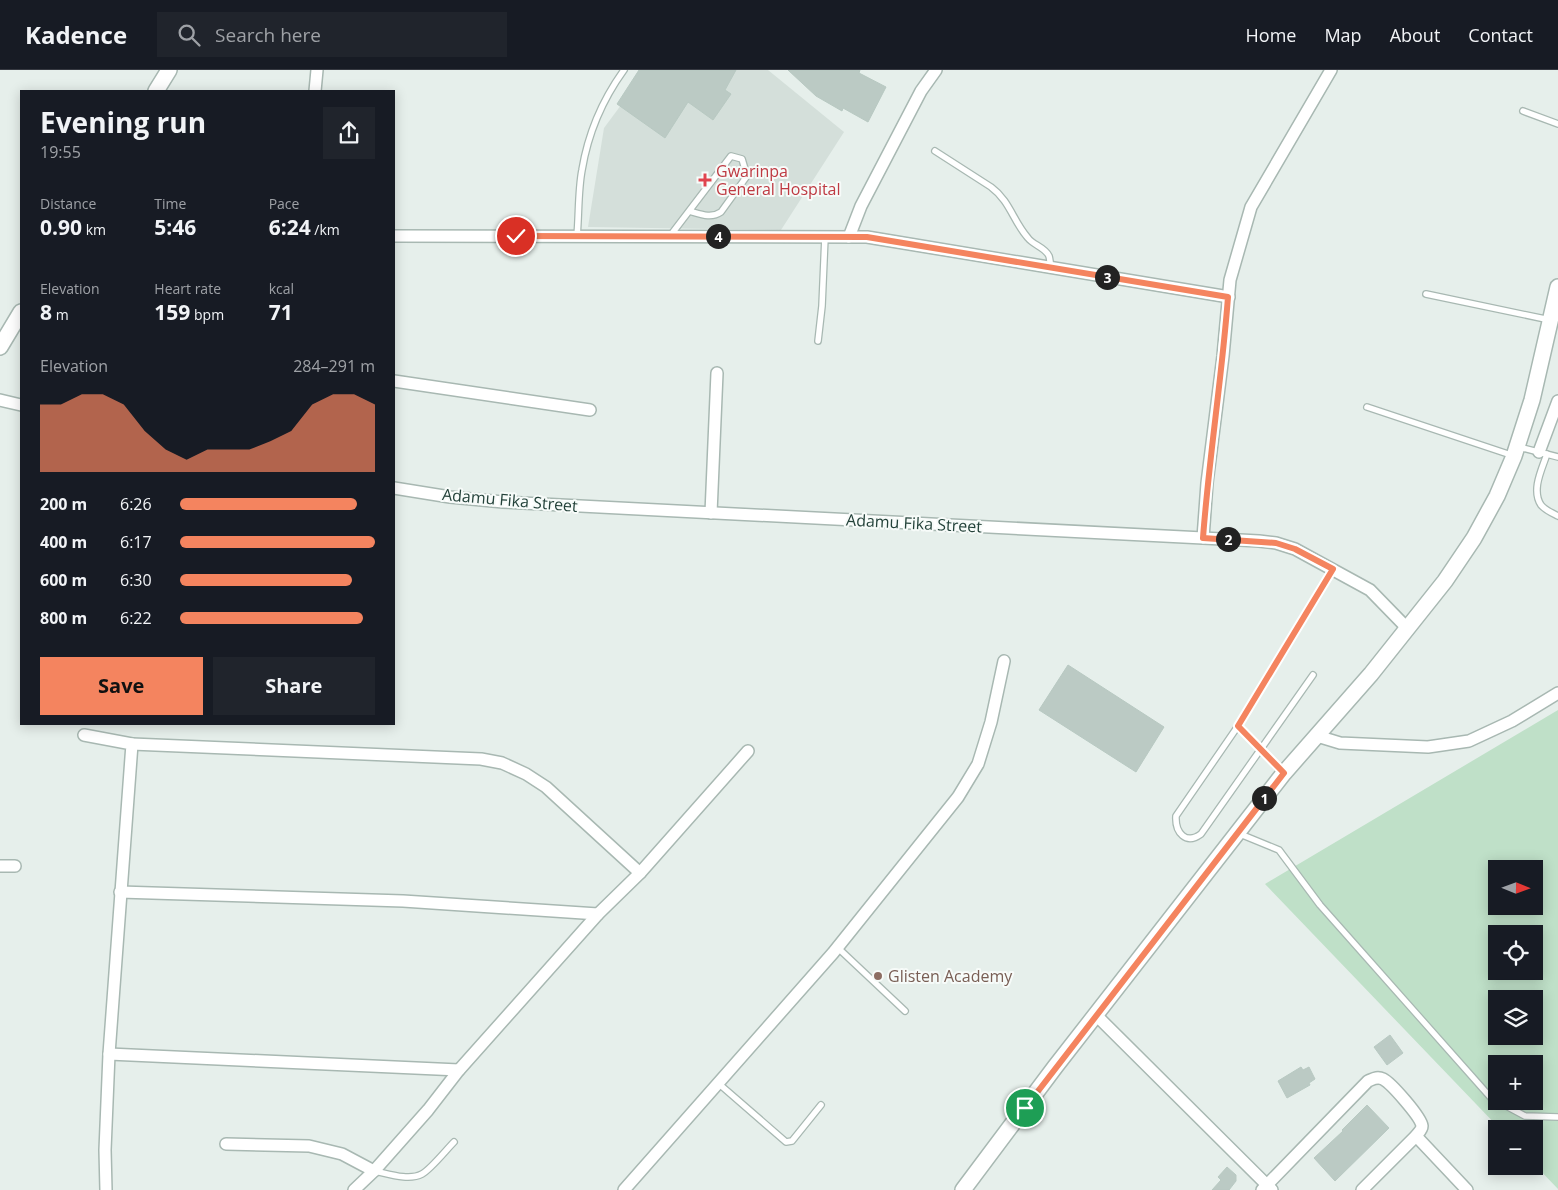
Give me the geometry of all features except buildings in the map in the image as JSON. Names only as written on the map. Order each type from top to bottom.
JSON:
[{"type":"street","points":[[157,90],[169,70]]},
{"type":"street","points":[[315,90],[317,70]]},
{"type":"street","points":[[849,237],[861,206],[921,91],[936,70]]},
{"type":"street","points":[[1203,538],[1207,483],[1223,356],[1230,280],[1251,207],[1331,70]]},
{"type":"street","points":[[395,236],[867,237],[1228,297]]},
{"type":"street","points":[[963,1190],[1284,773],[1371,674],[1445,581],[1474,538],[1497,496],[1515,451],[1532,400],[1558,287]]},
{"type":"street","points":[[0,347],[20,314]]},
{"type":"street","points":[[711,513],[717,373]]},
{"type":"street","points":[[395,381],[590,410]]},
{"type":"street","points":[[0,400],[20,405]]},
{"type":"street","points":[[1543,453],[1558,401]]},
{"type":"street","name":"Adamu Fika Street","points":[[395,488],[450,497],[504,502],[1276,543],[1295,549],[1370,590],[1408,628]]},
{"type":"street","points":[[624,1190],[838,947],[958,797],[978,764],[991,722],[1004,661]]},
{"type":"street","points":[[1317,736],[1340,743],[1428,747],[1469,741],[1512,721],[1558,693]]},
{"type":"street","points":[[84,735],[132,744],[481,759],[502,763],[526,774],[546,787],[640,873]]},
{"type":"street","points":[[106,1190],[105,1150],[109,1054],[132,744]]},
{"type":"street","points":[[354,1190],[374,1171],[428,1110],[459,1070],[598,914],[640,873],[748,751]]},
{"type":"street","points":[[0,866],[15,866]]},
{"type":"street","points":[[120,892],[403,900],[598,914]]},
{"type":"street","points":[[1096,1015],[1267,1188],[1368,1082],[1375,1078],[1382,1079],[1390,1085],[1418,1117],[1422,1126],[1416,1136],[1362,1190]]},
{"type":"street","points":[[109,1054],[459,1070]]},
{"type":"street","points":[[1416,1136],[1467,1190]]},
{"type":"street","points":[[226,1144],[309,1146],[342,1154],[374,1171]]},
{"type":"lane","points":[[577,236],[582,170],[594,124],[614,83],[624,70]]},
{"type":"lane","points":[[1523,111],[1558,124]]},
{"type":"lane","points":[[934,151],[999,193],[1007,202],[1029,240],[1049,256],[1051,267]]},
{"type":"lane","points":[[670,236],[689,211],[731,156],[742,159],[747,176],[721,212],[716,216],[711,216],[689,211]]},
{"type":"lane","points":[[818,341],[822,306],[825,237]]},
{"type":"lane","points":[[1426,294],[1550,320]]},
{"type":"lane","points":[[1367,407],[1515,451],[1543,453],[1558,458]]},
{"type":"lane","points":[[1543,453],[1537,484],[1538,496],[1542,506],[1558,516]]},
{"type":"lane","points":[[1313,675],[1201,834],[1195,838],[1187,838],[1178,832],[1175,824],[1176,816],[1238,726],[1333,569]]},
{"type":"lane","points":[[1238,726],[1284,773]]},
{"type":"lane","points":[[1238,833],[1279,850],[1320,905],[1488,1094]]},
{"type":"lane","points":[[838,947],[905,1011]]},
{"type":"lane","points":[[718,1084],[786,1142],[792,1140],[821,1105]]},
{"type":"lane","points":[[1514,1110],[1525,1116],[1558,1117]]},
{"type":"lane","points":[[374,1171],[402,1176],[423,1174],[454,1142]]},
{"type":"shaded area","name":"Gwarinpa General Hospital","points":[[647,70],[768,70],[844,132],[781,230],[588,227],[604,128]]},
{"type":"green space","points":[[1558,710],[1558,1189],[1543,1173],[1543,1120],[1491,1120],[1265,884]]},
{"type":"place","name":"Gwarinpa General Hospital","points":[[705,180]]},
{"type":"place","name":"Glisten Academy","points":[[878,976]]},
{"type":"route","points":[[516,236],[867,237],[1228,297],[1223,356],[1207,483],[1203,538],[1276,543],[1295,549],[1333,569],[1238,726],[1284,773],[1025,1108]]}]
